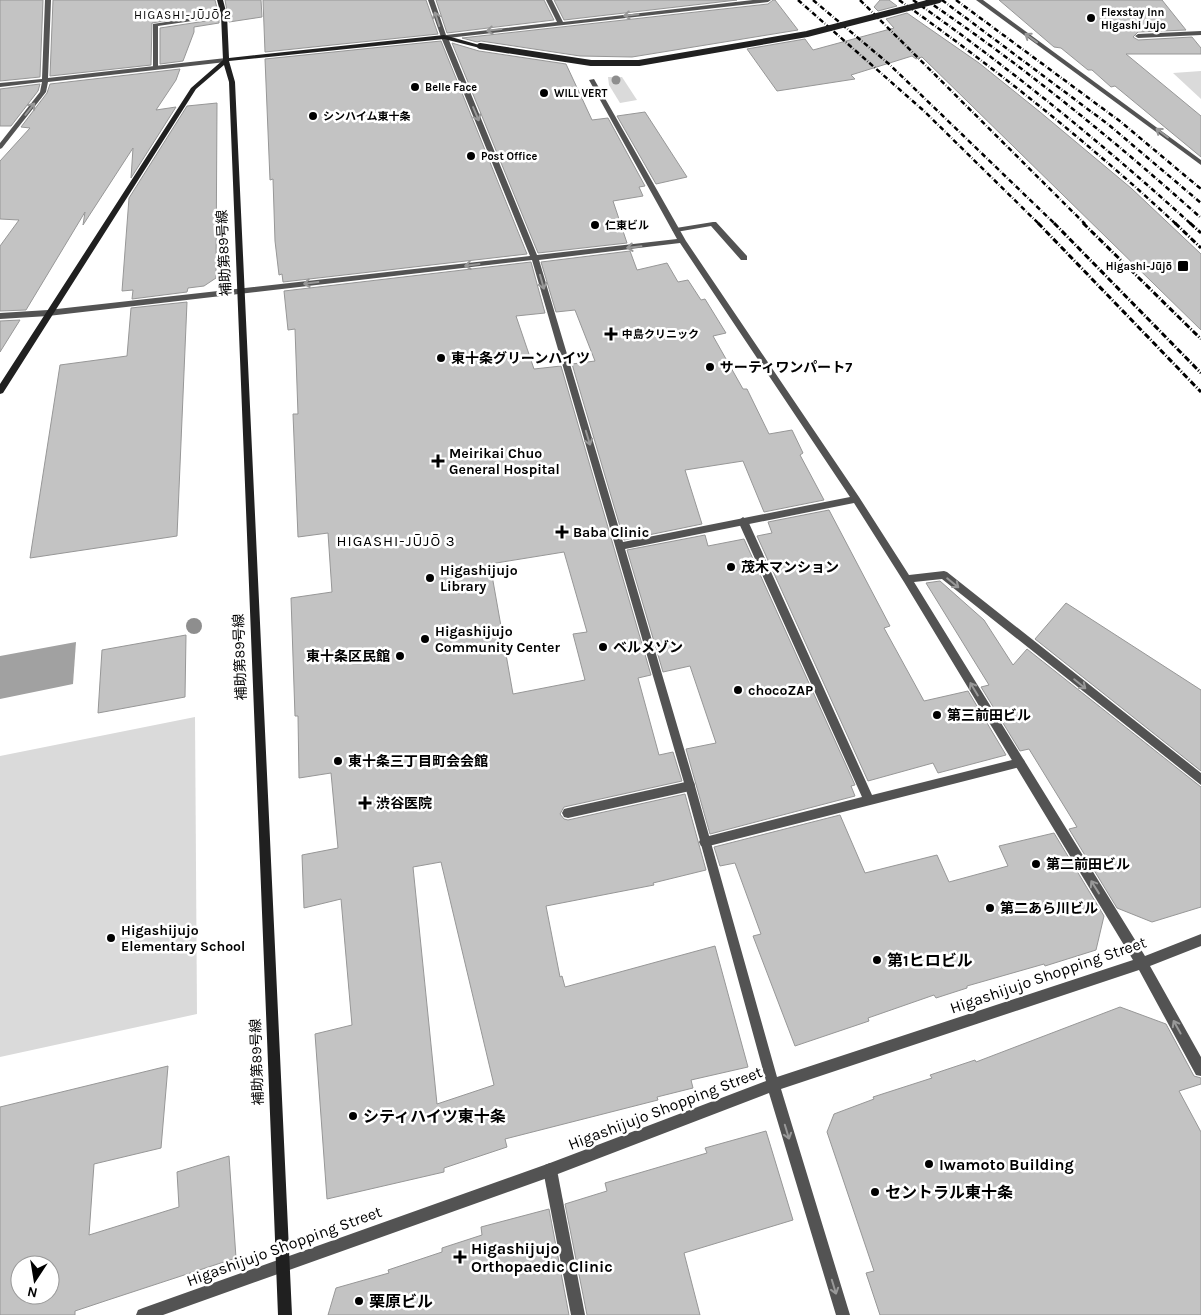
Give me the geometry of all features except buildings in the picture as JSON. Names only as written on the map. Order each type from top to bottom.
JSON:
[{"type":"street","points":[[0,147],[43,92],[46,80],[48,0]]},
{"type":"street","name":"補助第89号線","points":[[220,0],[224,15],[226,60],[232,82],[285,1315]]},
{"type":"street","points":[[431,0],[444,37],[535,258],[690,786],[773,1085],[843,1315]]},
{"type":"street","points":[[549,0],[560,22]]},
{"type":"street","points":[[692,0],[696,8]]},
{"type":"street","points":[[0,85],[768,0]]},
{"type":"street","points":[[444,37],[480,46],[591,62],[639,63],[807,34],[939,0]]},
{"type":"street","points":[[978,0],[1201,163]]},
{"type":"street","points":[[155,67],[155,24],[224,15]]},
{"type":"street","points":[[1138,36],[1201,33]]},
{"type":"street","points":[[0,391],[48,313],[194,88],[226,60]]},
{"type":"street","points":[[592,80],[682,241],[856,499],[907,580],[1142,962],[1201,1070]]},
{"type":"street","points":[[676,230],[713,224],[744,258]]},
{"type":"street","points":[[0,316],[48,313],[242,292],[682,241]]},
{"type":"street","points":[[620,546],[856,499]]},
{"type":"street","points":[[743,521],[869,801]]},
{"type":"street","points":[[907,580],[944,576],[1201,780]]},
{"type":"street","points":[[705,842],[1020,763]]},
{"type":"street","points":[[568,813],[690,786]]},
{"type":"street","name":"Higashijujo Shopping Street","points":[[143,1315],[550,1170],[773,1085],[1142,962],[1201,940]]},
{"type":"street","points":[[550,1170],[578,1315]]},
{"type":"shaded area","points":[[1201,71],[1201,99],[1173,73]]},
{"type":"shaded area","points":[[608,77],[622,77],[637,100],[620,103],[609,85]]},
{"type":"shaded area","points":[[76,642],[73,684],[0,699],[0,656]]},
{"type":"shaded area","points":[[195,717],[197,1014],[0,1057],[0,756]]},
{"type":"railway","points":[[798,0],[924,111],[1038,223]]},
{"type":"railway","points":[[813,0],[889,64],[1055,224]]},
{"type":"railway","points":[[860,0],[1085,224]]},
{"type":"railway","points":[[899,0],[971,53],[1076,136],[1176,224]]},
{"type":"railway","points":[[913,0],[1056,108],[1191,224]]},
{"type":"railway","points":[[926,0],[1033,77],[1135,160],[1201,218]]},
{"type":"railway","points":[[942,0],[1109,125],[1201,203]]},
{"type":"railway","points":[[956,0],[1121,122],[1201,189]]},
{"type":"railway","points":[[1038,223],[1201,392]]},
{"type":"railway","points":[[1083,223],[1201,339]]},
{"type":"railway","points":[[1175,223],[1201,248]]},
{"type":"railway","points":[[1190,223],[1201,233]]},
{"type":"railway","points":[[1055,224],[1201,373]]},
{"type":"place","name":"Flexstay Inn Higashi Jujo","points":[[1091,18]]},
{"type":"place","name":"Belle Face","points":[[415,87]]},
{"type":"place","name":"WILL VERT","points":[[544,93]]},
{"type":"place","name":"シンハイム東十条","points":[[313,116]]},
{"type":"place","name":"Post Office","points":[[471,156]]},
{"type":"place","name":"仁東ビル","points":[[595,225]]},
{"type":"place","name":"Higashi-Jūjō","points":[[1183,266]]},
{"type":"place","name":"中島クリニック","points":[[611,334]]},
{"type":"place","name":"東十条グリーンハイツ","points":[[441,358]]},
{"type":"place","name":"サーティワンパート7","points":[[710,367]]},
{"type":"place","name":"Meirikai Chuo General Hospital","points":[[438,461]]},
{"type":"place","name":"Baba Clinic","points":[[562,532]]},
{"type":"place","name":"茂木マンション","points":[[731,567]]},
{"type":"place","name":"Higashijujo Library","points":[[430,578]]},
{"type":"place","name":"Higashijujo Community Center","points":[[425,639]]},
{"type":"place","name":"ベルメゾン","points":[[603,647]]},
{"type":"place","name":"東十条区民館","points":[[400,656]]},
{"type":"place","name":"chocoZAP","points":[[738,690]]},
{"type":"place","name":"第三前田ビル","points":[[937,715]]},
{"type":"place","name":"東十条三丁目町会会館","points":[[338,761]]},
{"type":"place","name":"渋谷医院","points":[[365,803]]},
{"type":"place","name":"第二前田ビル","points":[[1036,864]]},
{"type":"place","name":"第二あら川ビル","points":[[990,908]]},
{"type":"place","name":"Higashijujo Elementary School","points":[[111,938]]},
{"type":"place","name":"第1ヒロビル","points":[[877,960]]},
{"type":"place","name":"シティハイツ東十条","points":[[353,1116]]},
{"type":"place","name":"Iwamoto Building","points":[[929,1164]]},
{"type":"place","name":"セントラル東十条","points":[[875,1192]]},
{"type":"place","name":"Higashijujo Orthopaedic Clinic","points":[[460,1257]]},
{"type":"place","name":"栗原ビル","points":[[359,1301]]},
{"type":"district","name":"HIGASHI-JŪJŌ 2","points":[[183,15]]},
{"type":"district","name":"HIGASHI-JŪJŌ 3","points":[[396,541]]}]
